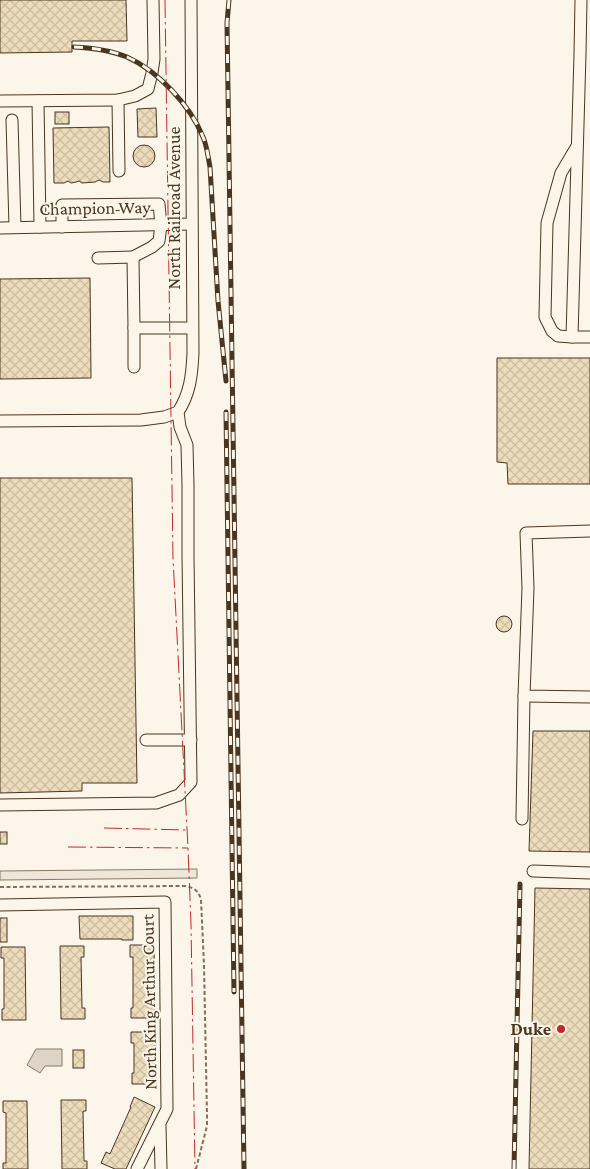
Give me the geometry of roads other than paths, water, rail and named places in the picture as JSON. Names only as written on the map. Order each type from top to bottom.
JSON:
[{"type":"street","points":[[0,101],[118,100],[135,96],[148,89],[154,59],[153,0]]},
{"type":"street","name":"North Railroad Avenue","points":[[178,412],[188,393],[192,371],[191,0]]},
{"type":"street","points":[[572,337],[581,0]]},
{"type":"street","points":[[118,100],[119,171]]},
{"type":"street","points":[[38,101],[40,227]]},
{"type":"street","points":[[12,120],[15,227]]},
{"type":"street","points":[[578,144],[561,173],[548,223],[545,317],[552,331],[558,336],[590,337]]},
{"type":"street","points":[[62,227],[62,205],[159,204],[161,225],[159,241],[133,257],[98,258]]},
{"type":"street","name":"Champion Way","points":[[0,228],[191,224]]},
{"type":"street","points":[[133,257],[134,367]]},
{"type":"street","points":[[134,328],[192,328]]},
{"type":"street","points":[[0,421],[141,420],[164,417],[178,412],[180,427],[187,445],[192,782],[179,795],[156,803],[0,805]]},
{"type":"street","points":[[522,819],[528,588],[526,533],[590,531]]},
{"type":"street","points":[[524,696],[590,697]]},
{"type":"street","points":[[146,740],[191,740]]},
{"type":"street","points":[[532,871],[590,873]]},
{"type":"street","name":"North King Arthur Court","points":[[0,905],[165,902],[167,1109],[138,1169]]},
{"type":"street","points":[[160,1124],[161,1169]]},
{"type":"railway","points":[[229,0],[227,23],[244,1169]]},
{"type":"railway","points":[[74,47],[101,50],[127,57],[139,63],[172,90],[190,113],[203,137],[210,167],[218,301],[226,381]]},
{"type":"railway","points":[[226,412],[234,992]]},
{"type":"railway","points":[[514,1169],[520,884]]},
{"type":"place","name":"Duke","points":[[561,1029]]}]
